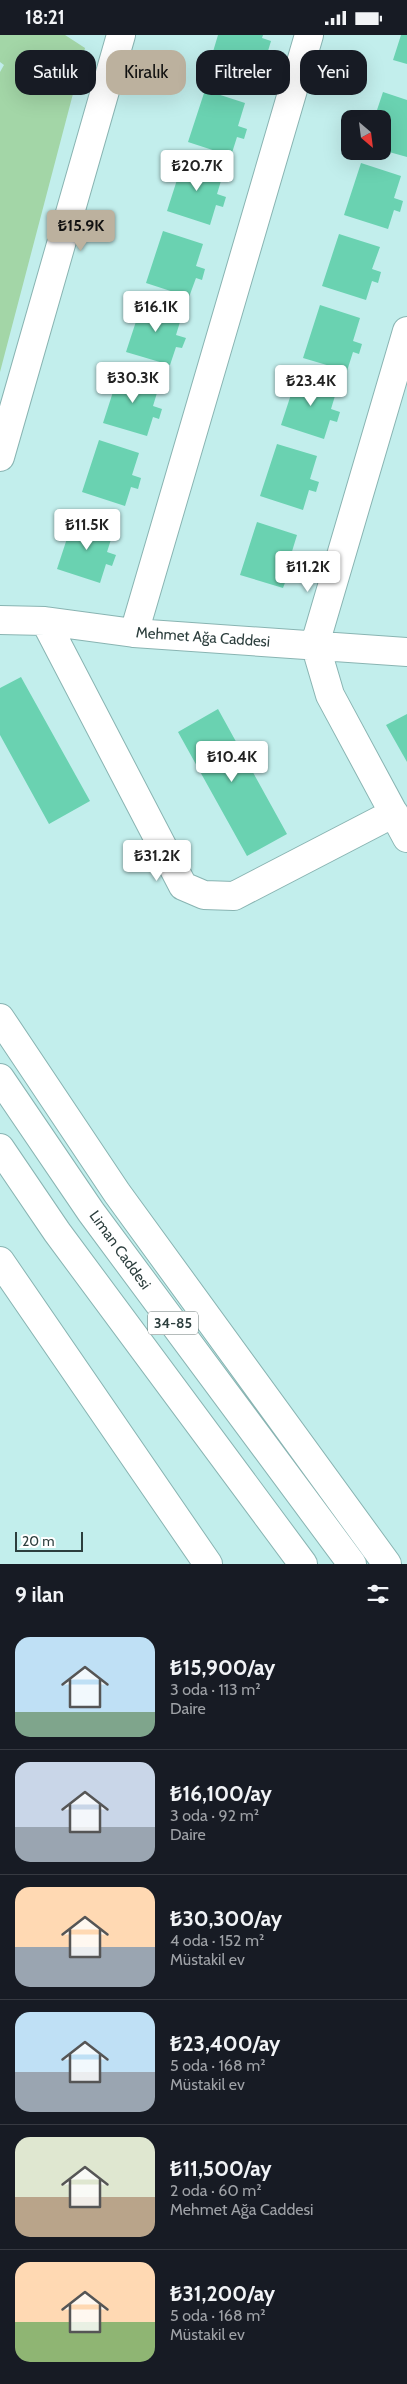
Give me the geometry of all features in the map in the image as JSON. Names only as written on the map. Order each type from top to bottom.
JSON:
[{"type":"main road","points":[[134,633],[309,35]]},
{"type":"main road","points":[[0,457],[118,37]]},
{"type":"main road","points":[[407,331],[315,644],[330,695],[407,837]]},
{"type":"main road","name":"Mehmet Ağa Caddesi","points":[[0,620],[45,621],[134,633],[315,644],[407,652]]},
{"type":"main road","points":[[45,621],[183,886],[204,895],[234,897],[394,813]]},
{"type":"main road","points":[[0,1018],[117,1193],[387,1564]]},
{"type":"main road","name":"Liman Caddesi","points":[[0,1077],[91,1212],[352,1564]]},
{"type":"main road","name":"34-85","points":[[0,1148],[57,1232],[303,1564]]},
{"type":"main road","points":[[0,1261],[208,1564]]},
{"type":"green space","points":[[0,35],[65,35],[85,48],[84,50],[15,50],[15,95],[73,95],[0,372],[0,72],[4,65],[0,62]]},
{"type":"building","points":[[218,35],[263,35],[262,38],[271,41],[268,50],[214,50]]},
{"type":"building","points":[[401,35],[407,35],[407,64],[393,60]]},
{"type":"building","points":[[383,92],[407,100],[407,157],[391,153],[391,110],[377,110]]},
{"type":"building","points":[[203,95],[220,95],[245,103],[238,126],[247,129],[244,139],[237,137],[231,156],[188,142]]},
{"type":"building","points":[[184,158],[224,171],[217,194],[226,197],[223,207],[216,205],[210,225],[167,211]]},
{"type":"building","points":[[361,163],[401,176],[394,198],[403,201],[400,212],[394,210],[388,229],[344,215]]},
{"type":"building","points":[[163,231],[203,244],[196,266],[205,269],[202,280],[196,278],[189,297],[146,283]]},
{"type":"building","points":[[339,234],[380,247],[372,269],[381,272],[378,283],[372,281],[366,300],[322,286]]},
{"type":"building","points":[[143,300],[183,312],[176,335],[186,338],[182,348],[176,347],[170,365],[126,352]]},
{"type":"building","points":[[320,305],[360,318],[353,341],[362,344],[359,354],[353,352],[347,371],[303,358]]},
{"type":"building","points":[[120,370],[160,383],[153,406],[162,409],[159,419],[153,417],[147,436],[103,423]]},
{"type":"building","points":[[298,373],[338,386],[331,409],[340,412],[337,422],[330,420],[324,439],[281,425]]},
{"type":"building","points":[[99,440],[139,453],[132,475],[141,478],[138,489],[131,487],[125,506],[82,492]]},
{"type":"building","points":[[277,444],[317,456],[310,479],[319,482],[316,492],[309,490],[303,510],[260,496]]},
{"type":"building","points":[[74,517],[114,530],[107,552],[116,555],[112,566],[106,564],[100,583],[57,569]]},
{"type":"building","points":[[257,522],[297,535],[290,558],[299,560],[296,571],[290,569],[283,588],[240,575]]},
{"type":"building","points":[[21,677],[90,801],[49,824],[0,735],[0,688]]},
{"type":"building","points":[[218,709],[287,834],[247,856],[178,732]]},
{"type":"building","points":[[407,714],[407,762],[386,725]]}]
